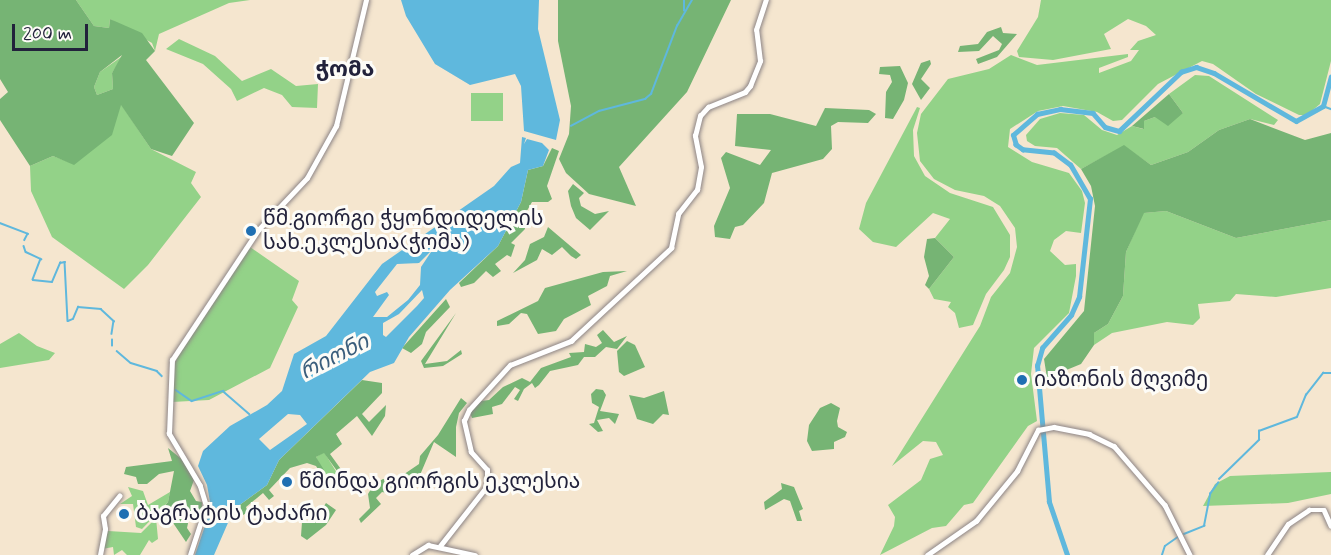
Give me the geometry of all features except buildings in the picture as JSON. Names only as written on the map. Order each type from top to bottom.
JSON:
[{"type":"main road","points":[[190,555],[206,506],[200,486],[169,434],[172,360],[189,329],[258,230],[307,178],[336,126],[366,0]]},
{"type":"main road","points":[[440,546],[487,486],[487,470],[471,452],[464,421],[469,410],[510,365],[572,341],[671,248],[678,214],[697,190],[701,167],[695,136],[700,116],[708,107],[745,92],[750,86],[760,61],[756,30],[766,0]]},
{"type":"main road","points":[[927,555],[981,516],[1017,471],[1041,428],[1054,427],[1089,434],[1114,446],[1165,505],[1189,552]]},
{"type":"main road","points":[[100,555],[105,529],[103,516],[119,496]]},
{"type":"main road","points":[[1267,555],[1288,524],[1309,510],[1324,510],[1331,526]]},
{"type":"main road","points":[[412,555],[428,545],[475,555]]},
{"type":"green space","points":[[0,0],[76,0],[94,26],[109,28],[110,19],[142,33],[155,51],[146,60],[194,123],[172,156],[151,149],[121,105],[112,135],[74,165],[53,156],[30,166],[0,120],[0,99],[8,92],[0,79]],"holes":[[[122,55],[112,73],[113,89],[97,95],[94,87],[100,72]]]},
{"type":"green space","points":[[76,0],[250,0],[229,3],[159,34],[155,51],[152,43],[110,19],[109,28],[94,26]]},
{"type":"green space","points":[[558,0],[731,0],[687,92],[619,167],[636,206],[589,194],[566,173],[559,159],[569,134],[571,106],[558,41]]},
{"type":"green space","points":[[1041,0],[1331,0],[1331,61],[1320,104],[1307,115],[1299,115],[1256,94],[1213,64],[1202,61],[1158,84],[1122,120],[1113,121],[1097,112],[1063,106],[1038,111],[1010,129],[1008,147],[1032,162],[1069,173],[1082,191],[1085,203],[1081,233],[1066,231],[1054,240],[1050,251],[1065,265],[1076,264],[1076,276],[1069,313],[1034,348],[1031,374],[1037,421],[1028,426],[973,503],[964,505],[946,526],[932,528],[880,555],[894,526],[895,517],[888,505],[921,480],[930,459],[943,455],[936,442],[923,441],[892,466],[980,326],[991,297],[1010,273],[1017,247],[1015,228],[1000,206],[984,196],[955,190],[934,179],[920,161],[917,133],[921,114],[948,79],[989,69],[1011,55],[1037,65],[1128,54],[1128,57],[1099,68],[1099,73],[1131,61],[1139,50],[1130,50],[1138,41],[1156,35],[1146,26],[1128,19],[1104,34],[1111,49],[1053,60],[1019,57],[1017,51],[1038,17]]},
{"type":"green space","points":[[1001,27],[1003,33],[1017,34],[997,57],[978,64],[976,59],[999,50],[1002,44],[993,36],[979,51],[958,52],[960,46],[978,44],[987,32]]},
{"type":"green space","points":[[179,39],[215,56],[242,81],[271,69],[296,86],[318,84],[317,108],[292,107],[282,95],[264,88],[237,101],[231,89],[203,64],[166,49]]},
{"type":"green space","points":[[124,55],[112,73],[113,89],[97,95],[94,87],[100,72]]},
{"type":"green space","points":[[930,60],[931,64],[921,79],[930,88],[921,100],[912,84],[921,63]]},
{"type":"green space","points":[[900,66],[908,83],[904,100],[893,119],[885,118],[886,92],[892,82],[890,75],[879,74],[880,67]]},
{"type":"green space","points":[[1195,75],[1209,76],[1278,120],[1274,125],[1250,119],[1219,130],[1188,152],[1151,165],[1124,146],[1081,169],[1057,148],[1035,146],[1027,141],[1026,135],[1040,119],[1060,113],[1084,115],[1102,130],[1117,135],[1132,126],[1143,129],[1144,121],[1183,113],[1169,94]]},
{"type":"green space","points":[[471,93],[503,93],[503,121],[471,121]]},
{"type":"green space","points":[[1169,94],[1183,113],[1168,126],[1155,117],[1144,121],[1144,129],[1132,126]]},
{"type":"green space","points":[[121,104],[151,149],[196,172],[191,183],[201,197],[148,265],[124,289],[52,237],[31,191],[30,166],[53,156],[74,164],[89,151]]},
{"type":"green space","points":[[917,107],[920,108],[913,130],[914,156],[925,176],[950,193],[993,207],[1010,235],[1010,257],[1004,270],[986,294],[973,325],[959,328],[955,313],[948,307],[951,302],[934,299],[929,289],[954,257],[935,238],[950,219],[933,213],[896,247],[873,242],[859,229],[866,203]]},
{"type":"green space","points":[[825,108],[869,110],[876,114],[868,123],[838,122],[831,126],[832,149],[823,159],[772,173],[764,203],[743,225],[735,227],[730,239],[715,237],[714,226],[730,188],[721,158],[726,152],[760,165],[771,150],[735,146],[737,114],[770,114],[816,126]]},
{"type":"green space","points":[[1250,119],[1305,140],[1331,133],[1331,220],[1236,238],[1166,211],[1144,213],[1126,252],[1123,296],[1108,324],[1094,333],[1094,345],[1081,364],[1047,378],[1044,359],[1084,311],[1095,206],[1091,186],[1081,169],[1124,145],[1151,165],[1188,152],[1219,130]]},
{"type":"green space","points":[[552,148],[559,151],[547,186],[552,199],[548,202],[532,202],[524,216],[525,229],[511,243],[515,245],[511,257],[507,255],[495,264],[501,271],[493,277],[486,271],[474,283],[461,287],[459,283],[498,246],[521,202],[528,170],[543,166]]},
{"type":"green space","points":[[573,184],[584,193],[579,198],[581,206],[595,214],[609,211],[590,230],[576,218],[571,206],[568,191]]},
{"type":"green space","points":[[1166,211],[1236,238],[1331,220],[1331,288],[1276,297],[1236,294],[1230,301],[1198,304],[1200,318],[1193,325],[1167,322],[1112,333],[1094,345],[1094,333],[1108,324],[1123,296],[1126,252],[1143,213]]},
{"type":"green space","points":[[548,227],[581,255],[576,259],[562,247],[552,255],[542,249],[537,260],[513,273],[525,260],[530,244],[544,237]]},
{"type":"green space","points":[[935,238],[954,257],[929,289],[925,285],[929,276],[924,257],[927,239]]},
{"type":"green space","points":[[250,247],[299,281],[292,300],[298,307],[270,368],[209,400],[172,402],[172,370],[181,349]]},
{"type":"green space","points":[[627,271],[610,276],[607,286],[588,296],[591,305],[564,319],[556,331],[538,334],[527,314],[521,313],[509,324],[497,326],[497,321],[538,301],[545,288],[603,272]]},
{"type":"green space","points":[[446,299],[450,307],[426,332],[422,344],[411,353],[402,348]]},
{"type":"green space","points":[[456,313],[425,364],[447,361],[461,350],[462,354],[443,366],[424,368],[421,361]]},
{"type":"green space","points":[[603,330],[614,342],[627,336],[617,349],[606,347],[595,357],[584,357],[578,365],[550,371],[535,388],[532,383],[524,389],[518,401],[514,399],[520,390],[515,387],[502,404],[492,407],[493,414],[472,418],[470,413],[481,401],[489,400],[503,387],[522,378],[530,382],[541,368],[571,357],[569,353],[584,352],[585,344],[596,347],[602,343],[597,335]]},
{"type":"green space","points":[[19,333],[37,346],[55,353],[49,360],[0,368],[0,344]]},
{"type":"green space","points":[[627,341],[635,345],[645,367],[624,376],[619,372],[617,351]]},
{"type":"green space","points":[[362,380],[382,383],[382,393],[362,414],[369,422],[386,405],[385,416],[372,436],[357,416],[336,434],[342,444],[330,454],[343,472],[340,475],[324,453],[316,457],[324,470],[325,480],[316,466],[307,463],[290,468],[269,490],[274,496],[269,500],[263,493],[246,507],[248,512],[243,515],[240,508],[234,509],[267,485],[279,460]]},
{"type":"green space","points":[[596,389],[603,390],[606,395],[600,411],[619,414],[615,424],[609,418],[597,420],[603,431],[598,432],[589,424],[594,423],[599,407],[592,403],[591,394]]},
{"type":"green space","points":[[664,391],[669,415],[663,414],[653,424],[637,419],[629,395],[644,398]]},
{"type":"green space","points":[[461,398],[467,403],[459,413],[456,427],[456,457],[434,442],[420,475],[392,494],[382,492],[376,498],[381,504],[361,523],[359,519],[370,508],[368,494],[374,484],[383,479],[394,481],[419,464],[420,456],[438,435]]},
{"type":"green space","points":[[831,403],[840,408],[838,427],[847,432],[845,437],[834,442],[834,449],[812,451],[807,441],[809,425],[820,408]]},
{"type":"green space","points":[[168,448],[184,461],[194,480],[190,491],[196,501],[202,502],[202,512],[190,514],[187,528],[191,534],[186,542],[163,508],[168,502],[174,471],[159,474],[147,484],[138,484],[136,477],[124,474],[126,467],[172,461]]},
{"type":"green space","points":[[324,452],[342,481],[333,488],[325,480],[316,457]]},
{"type":"green space","points":[[1331,472],[1331,494],[1288,503],[1203,506],[1215,484],[1230,476]]},
{"type":"green space","points":[[781,483],[794,487],[803,509],[799,511],[802,521],[797,521],[790,501],[784,499],[765,510],[764,502],[782,489]]},
{"type":"green space","points":[[128,487],[143,491],[148,505],[170,492],[168,502],[142,529],[136,527],[133,504],[120,504],[132,496]]},
{"type":"green space","points":[[326,503],[336,510],[326,525],[307,540],[301,536],[302,522],[313,523]]},
{"type":"green space","points":[[156,518],[158,539],[152,543],[149,540],[140,555],[127,555],[122,550],[114,555],[113,547],[102,549],[108,531],[141,533]]},
{"type":"water","points":[[401,0],[539,0],[538,29],[560,120],[556,140],[524,131],[521,86],[515,74],[470,85],[435,64],[406,16]]},
{"type":"water","name":"რიონი","points":[[522,137],[526,138],[524,144],[527,139],[542,143],[549,150],[543,166],[528,170],[521,202],[498,246],[450,290],[409,337],[394,363],[370,372],[279,460],[267,485],[234,509],[214,555],[195,555],[211,508],[207,485],[198,466],[203,451],[230,426],[267,405],[282,391],[294,354],[326,336],[382,264],[494,186],[511,167],[520,163]],"holes":[[[433,249],[421,267],[420,285],[408,300],[387,317],[373,317],[389,295],[387,292],[377,296],[375,292],[397,264],[419,263]],[[422,290],[424,298],[386,337],[383,335],[383,323],[399,314]],[[288,414],[300,415],[307,424],[270,450],[259,439]]]},
{"type":"waterway","points":[[684,0],[684,11]]},
{"type":"waterway","points":[[571,126],[599,111],[645,99],[651,94],[677,26],[692,0]]},
{"type":"waterway","points":[[1067,555],[1049,502],[1037,366],[1042,348],[1071,315],[1079,297],[1090,199],[1070,165],[1054,153],[1023,150],[1016,145],[1013,135],[1037,114],[1060,109],[1093,113],[1105,127],[1119,131],[1181,72],[1196,67],[1214,73],[1296,121],[1323,106],[1331,77]]},
{"type":"waterway","points":[[1323,106],[1331,109]]},
{"type":"waterway","points":[[0,223],[28,234],[25,240]]},
{"type":"waterway","points":[[24,246],[26,252],[41,259],[33,280],[52,282],[60,263],[65,262],[68,321],[73,319],[78,307],[101,309],[114,321],[112,334]]},
{"type":"waterway","points":[[112,340],[112,346]]},
{"type":"waterway","points":[[117,351],[131,363],[157,371],[162,376]]},
{"type":"waterway","points":[[1219,479],[1259,440],[1259,431],[1297,417],[1306,395],[1323,373],[1331,373]]},
{"type":"waterway","points":[[176,390],[192,401],[223,391],[249,414]]},
{"type":"waterway","points":[[1184,534],[1204,526],[1210,494],[1218,483]]},
{"type":"waterway","points":[[1162,555],[1165,546],[1178,537]]},
{"type":"place","name":"წმ.გიორგი ჭყონდიდელის სახ.ეკლესია(ჭომა)","points":[[251,231]]},
{"type":"place","name":"იაზონის მღვიმე","points":[[1022,380]]},
{"type":"place","name":"წმინდა გიორგის ეკლესია","points":[[287,482]]},
{"type":"place","name":"ბაგრატის ტაძარი","points":[[124,514]]},
{"type":"district","name":"ჭომა","points":[[345,71]]}]
